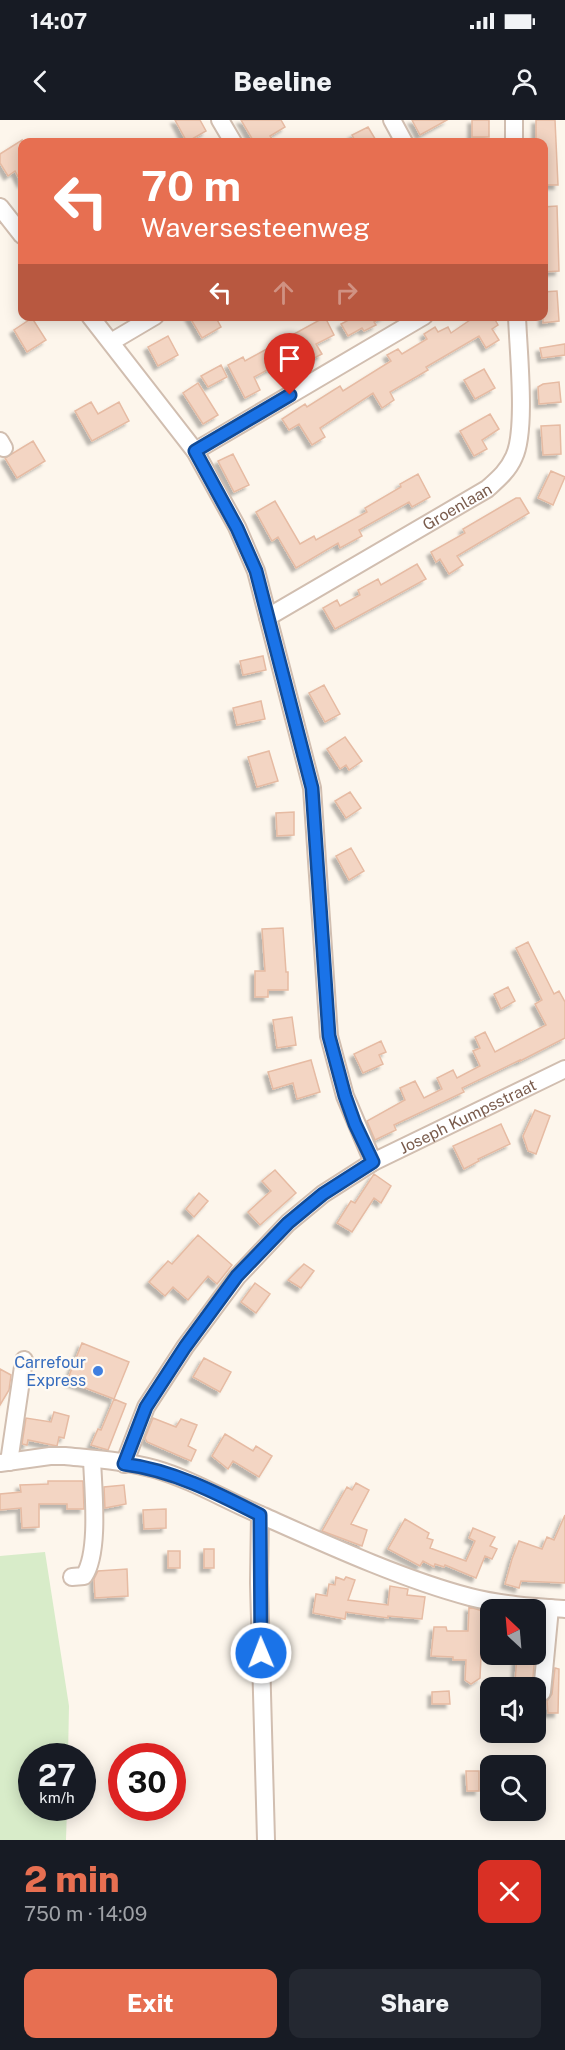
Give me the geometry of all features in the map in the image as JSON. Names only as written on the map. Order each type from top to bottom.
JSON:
[{"type":"street","points":[[220,120],[231,138]]},
{"type":"street","points":[[392,120],[402,138]]},
{"type":"street","points":[[514,120],[514,138]]},
{"type":"street","points":[[0,207],[18,230]]},
{"type":"street","points":[[94,321],[195,451],[215,486],[256,571],[312,788],[329,1036],[345,1096],[373,1162]]},
{"type":"street","points":[[111,342],[147,321]]},
{"type":"street","points":[[195,451],[416,321]]},
{"type":"street","name":"Groenlaan","points":[[268,617],[487,489],[503,475],[515,457],[520,437],[517,321]]},
{"type":"street","name":"Joseph Kumpsstraat","points":[[124,1464],[146,1407],[185,1347],[237,1276],[288,1223],[323,1194],[373,1162],[565,1069]]},
{"type":"street","points":[[24,1360],[4,1463],[50,1456],[92,1459],[155,1469],[188,1481],[356,1556],[439,1588],[473,1598],[524,1606],[557,1608],[545,1677]]},
{"type":"street","points":[[72,1576],[84,1576],[91,1559],[94,1519],[92,1459]]},
{"type":"street","points":[[259,1514],[266,1840]]},
{"type":"green space","points":[[45,1552],[69,1706],[68,1743],[18,1743],[18,1821],[67,1821],[66,1840],[0,1840],[0,1556]]},
{"type":"building","points":[[175,120],[200,120],[206,131],[194,138],[185,138]]},
{"type":"building","points":[[241,120],[281,120],[285,127],[270,136],[271,138],[252,138]]},
{"type":"building","points":[[412,120],[447,120],[420,135]]},
{"type":"building","points":[[472,120],[489,120],[489,137],[472,137]]},
{"type":"building","points":[[536,120],[555,120],[558,185],[548,185],[548,138],[536,138]]},
{"type":"building","points":[[368,127],[375,138],[354,138],[352,135]]},
{"type":"building","points":[[18,143],[18,177],[15,171],[8,176],[0,163],[0,154]]},
{"type":"building","points":[[557,206],[559,271],[548,272],[548,207]]},
{"type":"building","points":[[557,291],[559,321],[543,323],[543,321],[548,321],[548,292]]},
{"type":"building","points":[[28,321],[34,321],[46,340],[27,352],[14,330]]},
{"type":"building","points":[[192,321],[218,321],[221,327],[202,338]]},
{"type":"building","points":[[318,321],[327,321],[334,335],[316,344],[322,354],[288,372],[282,362],[254,377],[260,390],[245,398],[228,365],[243,357],[245,361]]},
{"type":"building","points":[[347,321],[376,321],[376,325],[364,331],[362,328],[348,336],[341,324]]},
{"type":"building","points":[[469,321],[496,321],[498,325],[492,329],[499,340],[486,348],[479,336],[426,367],[428,370],[390,392],[394,400],[382,408],[373,393],[320,428],[325,437],[312,445],[299,424],[289,430],[282,419],[305,404],[307,407],[340,386],[343,391],[391,361],[387,355],[398,349],[402,354],[427,339],[424,334],[435,327],[438,332],[448,327],[451,333]]},
{"type":"building","points":[[168,336],[178,355],[158,366],[148,347]]},
{"type":"building","points":[[565,344],[565,355],[542,358],[540,348]]},
{"type":"building","points":[[221,365],[227,377],[208,387],[201,376]]},
{"type":"building","points":[[484,369],[495,388],[475,399],[464,380]]},
{"type":"building","points":[[559,382],[561,402],[539,404],[538,387]]},
{"type":"building","points":[[198,383],[218,415],[203,424],[183,393]]},
{"type":"building","points":[[91,402],[98,414],[119,402],[129,421],[92,441],[75,411]]},
{"type":"building","points":[[490,414],[499,429],[482,440],[487,449],[474,456],[460,431]]},
{"type":"building","points":[[560,425],[561,454],[543,455],[541,426]]},
{"type":"building","points":[[33,441],[45,461],[17,478],[5,458]]},
{"type":"building","points":[[233,454],[249,485],[234,492],[218,461]]},
{"type":"building","points":[[551,471],[565,477],[553,505],[538,498]]},
{"type":"building","points":[[418,474],[430,497],[412,507],[409,502],[359,530],[362,536],[340,548],[338,543],[296,568],[278,537],[272,541],[256,512],[275,501],[300,544],[314,536],[316,540],[367,512],[365,508]]},
{"type":"building","points":[[516,498],[520,498],[529,513],[457,556],[463,565],[449,574],[440,559],[436,562],[431,552],[465,533],[463,529]]},
{"type":"building","points":[[417,564],[426,579],[335,629],[323,608],[337,600],[340,606],[360,595],[358,590],[378,579],[381,585]]},
{"type":"building","points":[[263,656],[266,670],[243,675],[240,661]]},
{"type":"building","points":[[324,685],[340,714],[325,722],[309,693]]},
{"type":"building","points":[[261,701],[265,719],[237,725],[233,708]]},
{"type":"building","points":[[345,737],[362,761],[349,770],[346,765],[340,769],[327,749]]},
{"type":"building","points":[[269,751],[278,781],[257,787],[248,757]]},
{"type":"building","points":[[350,792],[361,808],[346,818],[335,801]]},
{"type":"building","points":[[294,812],[294,835],[277,836],[276,813]]},
{"type":"building","points":[[351,848],[364,871],[349,880],[336,856]]},
{"type":"building","points":[[283,928],[288,990],[268,990],[268,997],[255,997],[255,971],[265,971],[262,929]]},
{"type":"building","points":[[528,942],[554,994],[559,991],[565,1002],[565,1038],[462,1088],[464,1092],[394,1125],[396,1130],[375,1140],[367,1121],[405,1100],[400,1088],[415,1081],[424,1098],[442,1089],[437,1078],[453,1070],[457,1078],[480,1066],[473,1051],[480,1048],[475,1037],[485,1032],[495,1052],[546,1025],[535,1004],[542,1000],[516,948]]},
{"type":"building","points":[[508,987],[515,1001],[501,1009],[494,994]]},
{"type":"building","points":[[292,1017],[296,1045],[277,1048],[273,1020]]},
{"type":"building","points":[[381,1041],[386,1052],[379,1055],[383,1064],[363,1073],[354,1054]]},
{"type":"building","points":[[311,1060],[320,1092],[297,1099],[293,1083],[273,1089],[268,1072]]},
{"type":"building","points":[[535,1110],[550,1116],[536,1154],[528,1151],[523,1136]]},
{"type":"building","points":[[501,1124],[510,1144],[478,1159],[479,1161],[464,1169],[453,1146]]},
{"type":"building","points":[[275,1170],[296,1193],[260,1225],[248,1212],[271,1191],[262,1181]]},
{"type":"building","points":[[374,1174],[391,1186],[381,1203],[374,1198],[352,1232],[337,1223],[351,1201],[355,1203]]},
{"type":"building","points":[[199,1193],[208,1201],[194,1217],[186,1209]]},
{"type":"building","points":[[198,1235],[232,1265],[217,1284],[208,1276],[188,1300],[173,1287],[165,1296],[149,1282],[168,1261],[172,1264]]},
{"type":"building","points":[[304,1264],[314,1271],[301,1288],[288,1280]]},
{"type":"building","points":[[255,1283],[270,1294],[256,1313],[241,1302]]},
{"type":"building","name":"Carrefour Express","points":[[82,1343],[129,1362],[114,1399],[67,1381]]},
{"type":"building","points":[[204,1358],[231,1372],[220,1392],[193,1377]]},
{"type":"building","points":[[0,1369],[11,1375],[9,1390],[0,1405]]},
{"type":"building","points":[[114,1399],[126,1404],[108,1450],[91,1445],[98,1429],[101,1430]]},
{"type":"building","points":[[54,1412],[69,1416],[64,1438],[59,1437],[57,1446],[28,1440],[27,1445],[22,1444],[26,1418],[51,1422]]},
{"type":"building","points":[[153,1418],[176,1427],[181,1419],[197,1425],[188,1446],[196,1450],[191,1461],[147,1442],[145,1438]]},
{"type":"building","points":[[225,1434],[253,1451],[256,1446],[272,1456],[259,1477],[233,1461],[228,1469],[212,1456]]},
{"type":"building","points":[[48,1481],[83,1481],[84,1509],[67,1509],[67,1504],[39,1504],[39,1527],[22,1528],[21,1508],[0,1510],[0,1494],[21,1492],[20,1485],[48,1484]]},
{"type":"building","points":[[356,1483],[369,1490],[351,1524],[367,1530],[362,1546],[322,1531],[347,1487],[352,1490]]},
{"type":"building","points":[[124,1485],[126,1504],[105,1508],[104,1487]]},
{"type":"building","points":[[166,1509],[166,1528],[144,1529],[143,1510]]},
{"type":"building","points":[[565,1515],[565,1583],[521,1581],[519,1588],[505,1584],[519,1541],[542,1549],[547,1537],[554,1540]]},
{"type":"building","points":[[405,1519],[429,1533],[427,1538],[433,1540],[430,1548],[466,1561],[475,1541],[469,1538],[473,1528],[495,1537],[490,1546],[497,1549],[492,1559],[485,1556],[476,1578],[445,1565],[444,1567],[435,1564],[434,1567],[423,1561],[420,1566],[388,1549]]},
{"type":"building","points":[[204,1549],[214,1549],[214,1568],[204,1568]]},
{"type":"building","points":[[168,1551],[180,1551],[180,1568],[168,1568]]},
{"type":"building","points":[[127,1569],[128,1596],[95,1598],[94,1579],[98,1571]]},
{"type":"building","points":[[336,1577],[355,1580],[348,1600],[388,1605],[390,1586],[408,1589],[407,1595],[425,1597],[422,1619],[388,1616],[388,1618],[346,1612],[345,1619],[313,1613],[316,1594],[327,1596],[329,1584],[335,1585]]},
{"type":"building","points":[[469,1607],[480,1610],[480,1678],[471,1684],[465,1680],[466,1660],[431,1656],[434,1627],[446,1627],[447,1631],[468,1631]]},
{"type":"building","points":[[516,1665],[534,1665],[533,1677],[515,1677]]},
{"type":"building","points":[[555,1668],[559,1669],[558,1713],[548,1713],[547,1701],[552,1694]]},
{"type":"building","points":[[449,1691],[450,1704],[432,1704],[432,1692]]},
{"type":"building","points":[[466,1771],[479,1771],[479,1791],[467,1791]]},
{"type":"place","name":"Carrefour Express","points":[[98,1371]]},
{"type":"route","points":[[261,1653],[260,1515],[188,1481],[155,1469],[124,1464],[146,1407],[185,1347],[237,1276],[288,1223],[323,1194],[373,1162],[345,1096],[329,1036],[312,788],[256,571],[237,528],[195,451],[290,395]]}]
